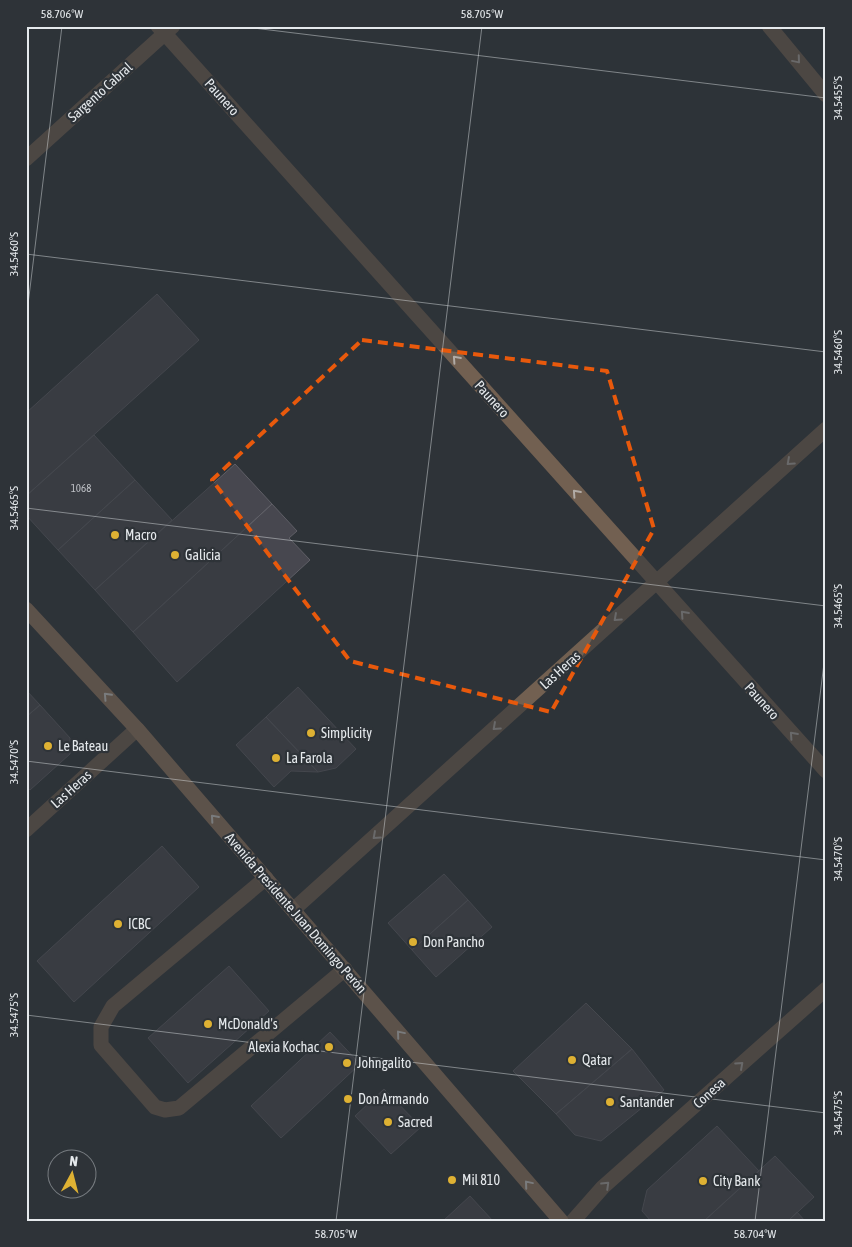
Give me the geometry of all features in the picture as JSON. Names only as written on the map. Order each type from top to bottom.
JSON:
[{"type":"main road","name":"Avenida Presidente Juan Domingo Perón","points":[[26,609],[137,729],[561,1221]]},
{"type":"street","points":[[769,26],[826,94]]},
{"type":"street","name":"Sargento Cabral","points":[[26,159],[165,29]]},
{"type":"street","name":"Paunero","points":[[165,29],[656,583],[826,771]]},
{"type":"street","name":"Las Heras","points":[[293,910],[656,583],[824,436]]},
{"type":"street","name":"Las Heras","points":[[26,830],[137,729]]},
{"type":"street","points":[[266,878],[113,1006],[101,1027],[101,1045],[155,1107],[165,1110],[179,1108],[345,969]]},
{"type":"street","name":"Conesa","points":[[573,1221],[603,1187],[826,990]]},
{"type":"highlighted area","points":[[362,340],[607,371],[654,529],[551,712],[350,661],[212,480]]},
{"type":"building","points":[[157,294],[199,340],[26,496],[26,413]]},
{"type":"building","points":[[94,435],[135,480],[58,550],[26,515],[26,496]]},
{"type":"building","name":"Galicia","points":[[235,464],[272,504],[133,632],[95,590]]},
{"type":"building","name":"Macro","points":[[135,480],[172,520],[95,590],[58,550]]},
{"type":"building","points":[[272,504],[297,531],[289,538],[310,560],[177,682],[133,632]]},
{"type":"building","name":"Simplicity","points":[[298,687],[356,749],[336,768],[318,772],[266,717]]},
{"type":"building","points":[[26,690],[40,705],[26,717]]},
{"type":"building","name":"Le Bateau","points":[[40,705],[70,738],[70,754],[30,790],[26,786],[26,717]]},
{"type":"building","name":"La Farola","points":[[266,717],[318,772],[291,771],[274,787],[236,745]]},
{"type":"building","name":"ICBC","points":[[162,846],[199,887],[74,1002],[37,961]]},
{"type":"building","points":[[444,874],[468,900],[412,950],[388,923]]},
{"type":"building","points":[[468,900],[492,927],[436,977],[412,950]]},
{"type":"building","name":"McDonald's","points":[[229,966],[269,1011],[188,1083],[148,1038]]},
{"type":"building","name":"Qatar","points":[[586,1003],[632,1049],[556,1114],[513,1071]]},
{"type":"building","points":[[330,1032],[360,1064],[281,1138],[251,1106]]},
{"type":"building","name":"Santander","points":[[632,1049],[664,1090],[601,1141],[575,1135],[556,1114]]},
{"type":"building","name":"Sacred","points":[[384,1089],[421,1127],[391,1154],[355,1116]]},
{"type":"building","name":"City Bank","points":[[717,1126],[759,1171],[704,1221],[651,1221],[642,1211],[647,1190]]},
{"type":"building","points":[[775,1156],[814,1197],[788,1221],[704,1221]]},
{"type":"building","points":[[470,1196],[493,1221],[443,1221]]},
{"type":"building","points":[[797,1212],[805,1221],[788,1221]]},
{"type":"place","name":"Macro","points":[[115,535]]},
{"type":"place","name":"Galicia","points":[[175,555]]},
{"type":"place","name":"Simplicity","points":[[311,733]]},
{"type":"place","name":"Le Bateau","points":[[48,746]]},
{"type":"place","name":"La Farola","points":[[276,758]]},
{"type":"place","name":"ICBC","points":[[118,924]]},
{"type":"place","name":"Don Pancho","points":[[413,942]]},
{"type":"place","name":"McDonald's","points":[[208,1024]]},
{"type":"place","name":"Alexia Kochac","points":[[329,1047]]},
{"type":"place","name":"Qatar","points":[[572,1060]]},
{"type":"place","name":"Johngalito","points":[[347,1063]]},
{"type":"place","name":"Don Armando","points":[[348,1099]]},
{"type":"place","name":"Santander","points":[[610,1102]]},
{"type":"place","name":"Sacred","points":[[388,1122]]},
{"type":"place","name":"Mil 810","points":[[452,1180]]},
{"type":"place","name":"City Bank","points":[[703,1181]]}]
